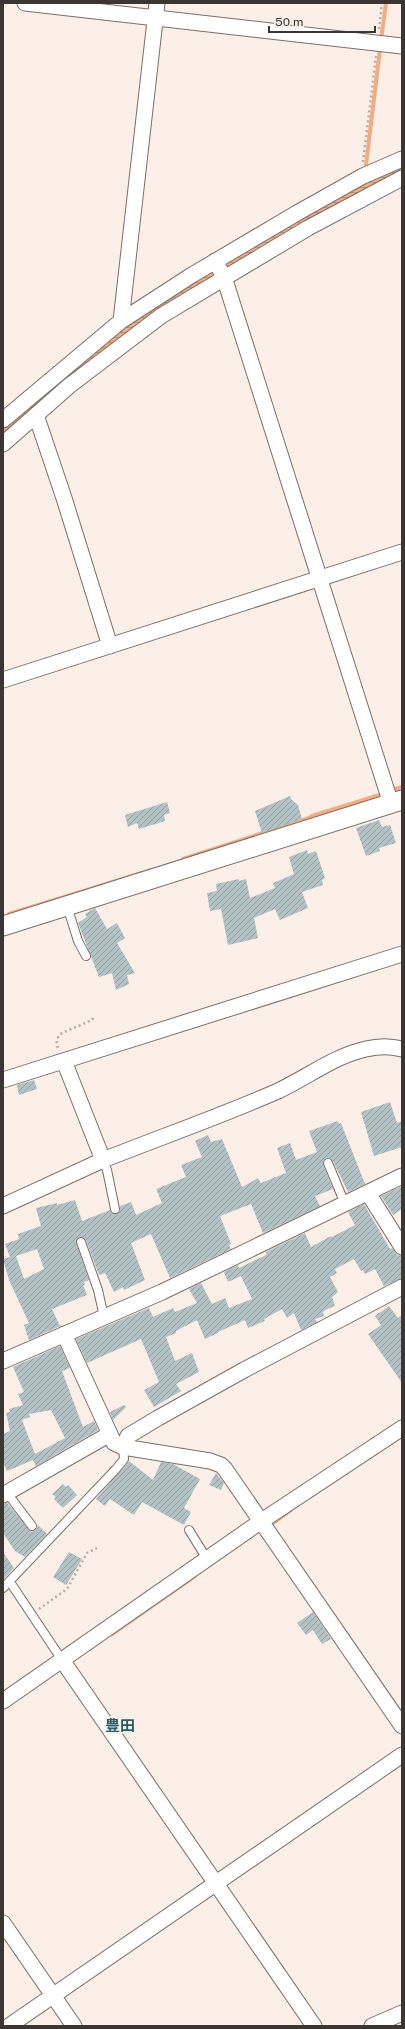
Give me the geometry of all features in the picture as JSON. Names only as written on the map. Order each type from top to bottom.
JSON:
[{"type":"street","points":[[25,3],[402,46]]},
{"type":"street","points":[[120,321],[157,3]]},
{"type":"street","points":[[3,420],[120,321],[216,262],[363,176],[402,159]]},
{"type":"street","points":[[3,444],[75,381],[161,316],[308,228],[402,178]]},
{"type":"street","points":[[3,926],[396,802],[320,578],[224,278],[216,262]]},
{"type":"street","points":[[64,368],[75,381]]},
{"type":"street","points":[[36,415],[64,498],[110,646]]},
{"type":"street","points":[[3,680],[402,552]]},
{"type":"street","points":[[3,1080],[62,1057],[402,954]]},
{"type":"street","points":[[3,1206],[103,1160],[290,1086],[340,1058],[366,1048],[392,1046],[402,1049]]},
{"type":"street","points":[[62,1057],[103,1160]]},
{"type":"street","points":[[3,1361],[162,1292],[402,1176]]},
{"type":"street","points":[[368,1193],[402,1247]]},
{"type":"street","points":[[8,1496],[128,1436],[244,1370],[402,1287]]},
{"type":"street","points":[[64,1334],[115,1442]]},
{"type":"street","points":[[3,1701],[260,1522],[402,1428]]},
{"type":"street","points":[[115,1442],[210,1461],[221,1465],[402,1726]]},
{"type":"street","points":[[62,1660],[314,2026]]},
{"type":"street","points":[[8,2026],[402,1755]]},
{"type":"street","points":[[3,1923],[74,2026]]},
{"type":"street","points":[[372,2026],[402,2013]]},
{"type":"lane","points":[[67,906],[78,941],[86,956]]},
{"type":"lane","points":[[103,1160],[107,1170],[115,1209]]},
{"type":"lane","points":[[328,1163],[345,1204]]},
{"type":"lane","points":[[81,1242],[98,1290],[104,1317]]},
{"type":"lane","points":[[3,1588],[124,1459],[115,1442]]},
{"type":"lane","points":[[8,1496],[32,1526]]},
{"type":"lane","points":[[189,1530],[207,1559]]},
{"type":"lane","points":[[10,1582],[62,1660]]},
{"type":"path","points":[[363,176],[362,158],[378,44],[382,3]]},
{"type":"path","points":[[62,1057],[56,1043],[58,1037],[62,1033],[92,1020],[94,1016]]},
{"type":"path","points":[[32,1613],[67,1589],[87,1553],[97,1548]]},
{"type":"shaded area","points":[[402,161],[402,176],[218,278],[3,441],[3,425],[155,302]]},
{"type":"building","points":[[290,796],[291,799],[298,805],[302,819],[262,833],[255,811]]},
{"type":"building","points":[[167,802],[170,813],[164,815],[165,821],[139,829],[137,823],[128,827],[125,815]]},
{"type":"building","points":[[379,820],[382,827],[390,825],[396,843],[379,848],[380,851],[366,856],[356,828]]},
{"type":"building","points":[[307,850],[308,854],[316,851],[325,878],[322,880],[323,885],[302,892],[308,908],[280,920],[275,909],[254,918],[258,938],[228,945],[221,909],[210,911],[207,893],[217,891],[216,884],[239,879],[239,881],[246,879],[250,898],[275,888],[273,883],[294,874],[289,857]]},
{"type":"building","points":[[95,908],[107,929],[117,923],[125,938],[117,943],[135,973],[127,975],[129,984],[116,990],[112,973],[99,977],[78,923],[87,917],[85,914]]},
{"type":"building","points":[[34,1080],[37,1089],[19,1095],[17,1085]]},
{"type":"building","points":[[390,1102],[397,1123],[402,1121],[402,1147],[374,1156],[361,1112]]},
{"type":"building","points":[[338,1121],[339,1124],[341,1123],[365,1184],[348,1192],[333,1161],[326,1158],[323,1165],[333,1189],[315,1196],[320,1206],[263,1233],[251,1204],[220,1216],[231,1244],[229,1245],[231,1249],[170,1278],[151,1234],[131,1243],[145,1280],[124,1290],[123,1287],[114,1292],[105,1273],[99,1275],[86,1240],[79,1237],[76,1243],[89,1280],[84,1282],[85,1285],[83,1285],[87,1295],[52,1309],[60,1326],[29,1340],[24,1325],[29,1323],[9,1280],[3,1259],[10,1257],[5,1244],[19,1239],[18,1234],[41,1226],[36,1208],[57,1203],[57,1205],[75,1200],[82,1221],[110,1210],[113,1214],[116,1214],[120,1211],[120,1206],[131,1202],[136,1215],[162,1203],[156,1189],[186,1177],[181,1165],[202,1157],[195,1141],[208,1135],[211,1142],[222,1139],[242,1187],[258,1178],[261,1183],[286,1173],[277,1148],[290,1143],[296,1160],[317,1152],[309,1131]],"holes":[[[37,1249],[44,1269],[24,1279],[16,1256]]]},
{"type":"building","points":[[402,1186],[402,1209],[393,1215],[381,1196]]},
{"type":"building","points":[[364,1204],[390,1249],[392,1248],[397,1255],[402,1256],[402,1278],[384,1286],[375,1269],[365,1274],[363,1270],[361,1271],[354,1259],[335,1269],[337,1273],[330,1277],[338,1292],[332,1297],[335,1306],[325,1310],[323,1312],[324,1316],[315,1319],[317,1322],[301,1330],[294,1313],[287,1318],[282,1309],[264,1319],[265,1321],[248,1328],[245,1320],[205,1339],[197,1320],[176,1331],[176,1333],[166,1337],[175,1361],[192,1353],[199,1372],[176,1384],[181,1391],[154,1407],[144,1390],[159,1382],[141,1339],[87,1363],[76,1339],[149,1308],[153,1317],[173,1308],[175,1312],[197,1303],[189,1289],[201,1283],[212,1304],[225,1298],[229,1308],[252,1299],[241,1276],[228,1282],[224,1272],[238,1265],[239,1268],[266,1255],[266,1252],[305,1233],[311,1247],[331,1236],[332,1237],[355,1225],[348,1212]]},
{"type":"building","points":[[389,1306],[398,1318],[402,1315],[402,1383],[368,1334],[381,1325],[375,1316]]},
{"type":"building","points":[[60,1346],[70,1368],[62,1371],[83,1427],[94,1421],[98,1430],[36,1466],[33,1460],[7,1471],[3,1462],[3,1434],[10,1431],[6,1413],[10,1412],[9,1409],[23,1405],[18,1394],[24,1392],[13,1367]],"holes":[[[51,1410],[65,1438],[35,1454],[22,1420],[30,1417],[29,1414]]]},
{"type":"building","points":[[124,1405],[126,1407],[113,1420],[110,1412]]},
{"type":"building","points":[[129,1461],[153,1480],[161,1462],[173,1464],[200,1479],[184,1508],[191,1512],[184,1525],[142,1502],[134,1515],[110,1499],[105,1506],[96,1499]]},
{"type":"building","points":[[216,1473],[224,1483],[221,1490],[209,1485]]},
{"type":"building","points":[[63,1484],[66,1487],[68,1485],[77,1495],[63,1508],[54,1499],[56,1497],[52,1494]]},
{"type":"building","points":[[7,1503],[31,1532],[36,1530],[38,1525],[47,1534],[25,1557],[15,1551],[3,1533],[3,1504]]},
{"type":"building","points":[[3,1552],[14,1568],[3,1580]]},
{"type":"building","points":[[69,1552],[82,1559],[66,1585],[53,1577]]},
{"type":"building","points":[[313,1612],[331,1639],[322,1644],[313,1630],[306,1635],[297,1623]]},
{"type":"waterway","points":[[381,40],[386,3]]},
{"type":"waterway","points":[[366,165],[380,49]]},
{"type":"waterway","points":[[392,790],[402,787]]},
{"type":"waterway","points":[[183,859],[383,794]]},
{"type":"waterway","points":[[9,914],[152,870]]},
{"type":"waterway","points":[[269,1526],[291,1510]]},
{"type":"waterway","points":[[112,1634],[195,1576]]},
{"type":"district","name":"豊田","points":[[120,1726]]}]
